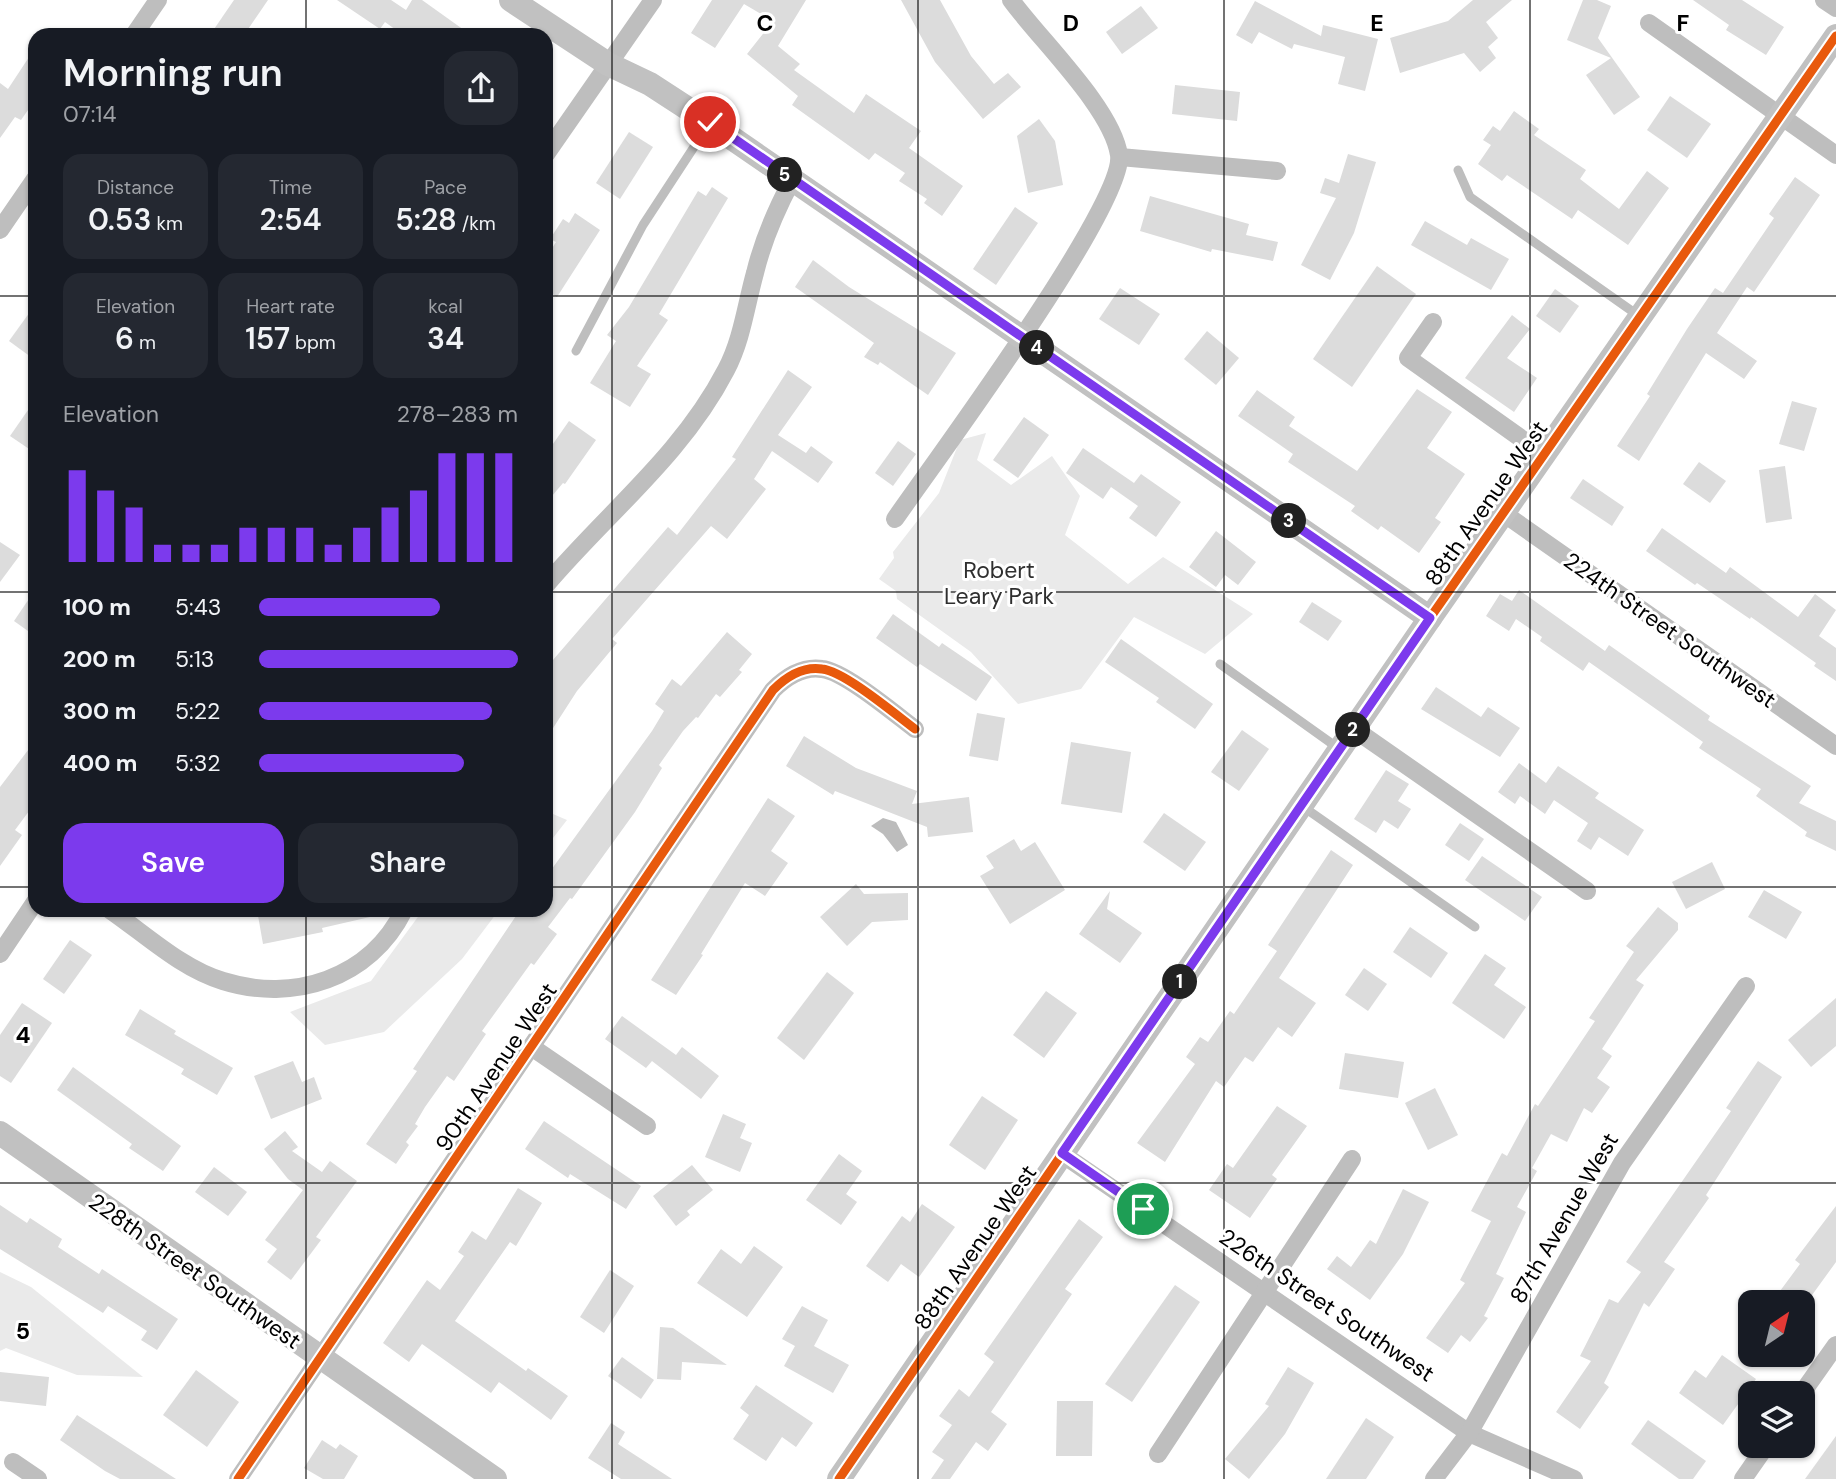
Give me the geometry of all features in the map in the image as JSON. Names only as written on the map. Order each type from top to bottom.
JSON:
[{"type":"street","points":[[139,28],[158,0]]},
{"type":"street","points":[[511,0],[608,64],[650,84],[710,122],[1430,618]]},
{"type":"street","points":[[553,144],[653,0]]},
{"type":"street","points":[[895,519],[1092,228],[1113,184],[1120,158],[1111,130],[1094,103],[1011,0]]},
{"type":"street","points":[[1824,0],[1836,8]]},
{"type":"street","points":[[1649,23],[1836,155]]},
{"type":"street","name":"88th Avenue West","points":[[846,1477],[1062,1153],[1339,749],[1836,36]]},
{"type":"street","points":[[1120,158],[1278,171]]},
{"type":"street","points":[[553,577],[586,538],[631,497],[674,450],[712,395],[738,340],[773,216],[792,180]]},
{"type":"street","points":[[0,230],[28,189]]},
{"type":"street","points":[[1433,322],[1408,358],[1543,454]]},
{"type":"street","name":"224th Street Southwest","points":[[1503,513],[1836,746]]},
{"type":"street","name":"90th Avenue West","points":[[238,1479],[533,1048],[773,690],[787,677],[813,668],[831,671],[915,729]]},
{"type":"street","points":[[1354,729],[1587,891]]},
{"type":"street","points":[[0,954],[28,912]]},
{"type":"street","points":[[120,917],[190,965],[221,981],[275,990],[311,987],[347,972],[377,946],[399,917]]},
{"type":"street","name":"87th Avenue West","points":[[1434,1479],[1469,1433],[1622,1163],[1746,986]]},
{"type":"street","points":[[533,1048],[647,1126]]},
{"type":"street","name":"228th Street Southwest","points":[[0,1133],[495,1479]]},
{"type":"street","name":"226th Street Southwest","points":[[1062,1153],[1469,1433],[1574,1479]]},
{"type":"street","points":[[1158,1454],[1352,1159]]},
{"type":"street","points":[[1810,1381],[1836,1345]]},
{"type":"street","points":[[1743,1479],[1758,1458]]},
{"type":"street","points":[[13,1462],[38,1479]]},
{"type":"lane","points":[[576,351],[643,226],[710,122]]},
{"type":"lane","points":[[1458,170],[1470,197],[1640,316]]},
{"type":"lane","points":[[1220,664],[1339,749]]},
{"type":"lane","points":[[1301,805],[1475,927]]},
{"type":"green space","name":"Robert Leary Park","points":[[986,433],[977,460],[1011,485],[1052,456],[1080,496],[1065,535],[1128,584],[1163,557],[1253,614],[1205,654],[1134,617],[1081,689],[1018,704],[971,652],[897,599],[896,591],[879,579],[894,558],[893,552],[939,493],[960,440]]},
{"type":"green space","points":[[553,814],[567,820],[553,838]]},
{"type":"green space","points":[[418,917],[494,917],[462,959],[384,1032],[325,1045],[290,1012],[371,981]]},
{"type":"green space","points":[[0,1272],[31,1287],[143,1377],[77,1375],[6,1348],[0,1351]]},
{"type":"shaded area","points":[[883,818],[896,822],[908,845],[897,852],[883,834],[871,826]]},
{"type":"building","points":[[234,0],[268,0],[249,28],[215,28]]},
{"type":"building","points":[[337,0],[391,0],[406,10],[412,0],[422,0],[461,28],[393,28],[385,22],[379,28]]},
{"type":"building","points":[[712,0],[806,0],[778,46],[800,64],[794,70],[854,113],[866,94],[921,131],[909,148],[963,186],[942,216],[924,203],[927,199],[899,181],[905,173],[875,153],[869,160],[792,105],[798,96],[747,54],[773,21],[744,4],[715,48],[691,33]]},
{"type":"building","points":[[901,0],[940,0],[971,56],[994,84],[1008,73],[1021,87],[983,119],[935,62]]},
{"type":"building","points":[[1473,0],[1512,0],[1486,22],[1498,38],[1488,47],[1496,58],[1480,72],[1464,53],[1400,73],[1390,38],[1448,21]]},
{"type":"building","points":[[1583,0],[1597,0],[1611,6],[1598,38],[1640,97],[1614,115],[1586,75],[1611,58],[1567,40]]},
{"type":"building","points":[[1693,0],[1742,0],[1784,27],[1766,55],[1726,30],[1729,25]]},
{"type":"building","points":[[1255,1],[1321,36],[1323,25],[1378,39],[1365,91],[1338,84],[1345,57],[1294,44],[1292,49],[1259,32],[1252,44],[1236,35]]},
{"type":"building","points":[[1141,6],[1158,28],[1122,54],[1106,32]]},
{"type":"building","points":[[28,59],[28,110],[21,120],[15,117],[0,138],[0,83],[8,89]]},
{"type":"building","points":[[1175,85],[1240,92],[1237,121],[1172,114]]},
{"type":"building","points":[[1670,96],[1711,124],[1687,158],[1647,130]]},
{"type":"building","points":[[1514,111],[1539,129],[1534,135],[1586,170],[1580,179],[1619,209],[1647,171],[1669,188],[1628,245],[1578,210],[1572,219],[1507,175],[1502,181],[1478,164],[1491,145],[1483,140],[1493,126],[1500,131]]},
{"type":"building","points":[[1039,119],[1055,141],[1063,185],[1028,193],[1017,136]]},
{"type":"building","points":[[629,132],[653,147],[620,199],[596,183]]},
{"type":"building","points":[[1348,154],[1376,162],[1354,233],[1330,280],[1301,265],[1336,198],[1320,193],[1325,178],[1339,183]]},
{"type":"building","points":[[1795,177],[1820,195],[1754,292],[1747,287],[1717,333],[1757,361],[1744,379],[1706,353],[1639,461],[1617,446],[1650,396],[1647,394],[1687,329],[1715,288],[1723,293],[1774,218],[1769,214]]},
{"type":"building","points":[[712,187],[728,198],[659,314],[668,320],[637,366],[651,374],[630,407],[590,383],[616,341],[607,335],[629,307],[698,191],[706,196]]},
{"type":"building","points":[[1150,196],[1249,224],[1246,235],[1278,242],[1273,261],[1212,249],[1211,252],[1140,231]]},
{"type":"building","points":[[1015,207],[1038,223],[996,285],[973,269]]},
{"type":"building","points":[[575,213],[600,230],[557,297],[553,294],[553,247],[556,242],[553,240],[553,234],[563,219],[569,223]]},
{"type":"building","points":[[1425,221],[1467,245],[1471,238],[1509,259],[1491,290],[1411,245]]},
{"type":"building","points":[[813,260],[849,287],[956,353],[928,395],[880,362],[878,365],[864,357],[874,343],[795,287]]},
{"type":"building","points":[[1377,266],[1416,294],[1352,387],[1313,359]]},
{"type":"building","points":[[1120,288],[1160,314],[1139,345],[1099,319]]},
{"type":"building","points":[[1555,289],[1579,306],[1560,333],[1536,316]]},
{"type":"building","points":[[28,315],[28,355],[9,341]]},
{"type":"building","points":[[1512,315],[1530,329],[1507,358],[1537,378],[1514,412],[1465,378]]},
{"type":"building","points":[[1207,331],[1239,358],[1216,385],[1184,359]]},
{"type":"building","points":[[788,370],[812,387],[778,435],[806,453],[811,446],[833,462],[818,483],[772,451],[754,479],[766,489],[727,539],[711,526],[612,639],[617,643],[577,691],[553,728],[553,660],[668,527],[677,535],[736,459],[732,457]]},
{"type":"building","points":[[1417,389],[1452,412],[1427,448],[1465,474],[1435,518],[1441,522],[1419,553],[1381,526],[1378,530],[1351,511],[1355,506],[1288,462],[1293,454],[1238,416],[1257,390],[1295,417],[1289,426],[1357,471]]},
{"type":"building","points":[[1792,401],[1817,408],[1804,451],[1779,444]]},
{"type":"building","points":[[28,410],[28,448],[10,436]]},
{"type":"building","points":[[1024,417],[1049,435],[1018,478],[993,460]]},
{"type":"building","points":[[569,421],[596,440],[565,484],[553,495],[553,444]]},
{"type":"building","points":[[898,441],[916,454],[893,486],[875,473]]},
{"type":"building","points":[[1083,448],[1134,483],[1141,474],[1181,502],[1156,537],[1129,518],[1138,506],[1111,487],[1103,499],[1066,473]]},
{"type":"building","points":[[1699,462],[1726,481],[1710,503],[1683,484]]},
{"type":"building","points":[[1785,466],[1792,519],[1766,523],[1759,470]]},
{"type":"building","points":[[1583,479],[1624,507],[1612,526],[1570,498]]},
{"type":"building","points":[[1662,528],[1726,573],[1730,567],[1798,617],[1815,594],[1836,610],[1819,636],[1836,648],[1836,681],[1814,666],[1816,663],[1751,617],[1750,619],[1697,583],[1695,585],[1646,551]]},
{"type":"building","points":[[1216,531],[1256,562],[1238,585],[1225,575],[1216,587],[1189,567]]},
{"type":"building","points":[[0,542],[20,555],[0,582]]},
{"type":"building","points":[[1519,590],[1605,651],[1609,645],[1710,716],[1708,720],[1811,786],[1799,803],[1836,821],[1836,851],[1805,836],[1807,832],[1756,796],[1761,789],[1699,748],[1703,742],[1589,662],[1583,671],[1540,641],[1542,637],[1516,619],[1509,631],[1486,616],[1500,594],[1512,601]]},
{"type":"building","points":[[28,600],[28,631],[14,621]]},
{"type":"building","points":[[1312,602],[1342,621],[1328,641],[1299,622]]},
{"type":"building","points":[[893,614],[939,647],[942,643],[992,677],[976,701],[920,664],[917,667],[876,638]]},
{"type":"building","points":[[727,632],[752,654],[739,670],[742,672],[720,697],[716,694],[698,718],[683,731],[659,765],[662,768],[635,812],[572,899],[570,898],[548,927],[557,934],[534,965],[531,963],[482,1031],[486,1034],[454,1081],[447,1076],[425,1107],[415,1124],[418,1126],[406,1142],[409,1145],[396,1164],[366,1144],[417,1071],[413,1069],[515,917],[553,917],[553,867],[652,731],[664,711],[655,704],[672,679],[681,686]]},
{"type":"building","points":[[1121,639],[1213,704],[1195,729],[1156,702],[1159,698],[1105,662]]},
{"type":"building","points":[[1436,687],[1481,717],[1488,707],[1520,728],[1500,757],[1421,709]]},
{"type":"building","points":[[977,713],[1005,718],[998,761],[969,756]]},
{"type":"building","points":[[1242,730],[1269,749],[1239,791],[1211,772]]},
{"type":"building","points":[[804,736],[856,768],[917,791],[912,804],[969,797],[973,832],[928,837],[927,827],[835,791],[833,795],[786,766]]},
{"type":"building","points":[[1071,742],[1131,752],[1122,813],[1061,804]]},
{"type":"building","points":[[28,750],[28,812],[15,830],[22,835],[0,866],[0,787]]},
{"type":"building","points":[[1519,763],[1546,783],[1558,766],[1599,793],[1595,798],[1644,830],[1628,856],[1599,837],[1591,850],[1577,841],[1588,823],[1554,800],[1545,814],[1520,796],[1515,804],[1498,792]]},
{"type":"building","points":[[1386,770],[1409,784],[1398,801],[1411,809],[1398,829],[1384,820],[1376,833],[1354,819]]},
{"type":"building","points":[[768,798],[795,816],[771,851],[788,863],[765,896],[745,883],[676,995],[651,980]]},
{"type":"building","points":[[1164,813],[1206,842],[1185,871],[1143,842]]},
{"type":"building","points":[[1460,823],[1484,839],[1469,861],[1445,845]]},
{"type":"building","points":[[1014,839],[1021,851],[1035,842],[1065,890],[1010,924],[980,876],[994,868],[986,856]]},
{"type":"building","points":[[1331,850],[1353,865],[1279,978],[1316,1003],[1292,1037],[1278,1027],[1253,1062],[1245,1057],[1224,1087],[1216,1081],[1165,1162],[1137,1143],[1195,1064],[1186,1057],[1200,1037],[1208,1042],[1230,1011],[1234,1014],[1277,951],[1268,945]]},
{"type":"building","points":[[1482,856],[1542,897],[1525,921],[1465,880]]},
{"type":"building","points":[[1712,862],[1725,889],[1686,909],[1672,882]]},
{"type":"building","points":[[856,884],[864,894],[908,893],[908,920],[872,922],[847,946],[820,917]]},
{"type":"building","points":[[1764,890],[1802,912],[1786,939],[1748,917]]},
{"type":"building","points":[[1110,891],[1107,909],[1142,933],[1120,963],[1079,934]]},
{"type":"building","points":[[1658,907],[1678,923],[1678,930],[1636,980],[1644,985],[1602,1049],[1612,1056],[1597,1078],[1610,1087],[1592,1113],[1584,1108],[1567,1142],[1551,1134],[1532,1168],[1537,1171],[1517,1207],[1526,1212],[1496,1274],[1504,1278],[1484,1316],[1488,1318],[1470,1342],[1461,1335],[1448,1353],[1426,1338],[1465,1283],[1460,1280],[1491,1221],[1471,1211],[1502,1153],[1507,1156],[1535,1104],[1538,1106],[1595,1021],[1589,1018],[1634,952],[1626,946]]},
{"type":"building","points":[[258,917],[370,917],[322,928],[323,932],[263,944]]},
{"type":"building","points":[[1410,927],[1448,953],[1431,978],[1393,952]]},
{"type":"building","points":[[70,940],[92,955],[64,994],[43,979]]},
{"type":"building","points":[[1485,954],[1506,968],[1494,985],[1526,1007],[1504,1039],[1452,1003]]},
{"type":"building","points":[[1364,968],[1387,984],[1368,1011],[1345,995]]},
{"type":"building","points":[[827,972],[854,993],[804,1060],[777,1038]]},
{"type":"building","points":[[1046,991],[1077,1013],[1044,1058],[1013,1035]]},
{"type":"building","points":[[1836,998],[1836,1046],[1811,1067],[1788,1040]]},
{"type":"building","points":[[22,1003],[52,1023],[11,1083],[0,1076],[0,1035]]},
{"type":"building","points":[[140,1009],[176,1031],[174,1034],[233,1068],[217,1095],[181,1074],[184,1069],[125,1035]]},
{"type":"building","points":[[622,1016],[676,1055],[682,1047],[719,1076],[701,1099],[652,1061],[646,1068],[605,1039]]},
{"type":"building","points":[[1345,1053],[1404,1062],[1398,1098],[1339,1089]]},
{"type":"building","points":[[293,1061],[302,1082],[314,1077],[322,1099],[271,1119],[254,1076]]},
{"type":"building","points":[[1758,1061],[1782,1077],[1706,1195],[1709,1198],[1664,1262],[1675,1269],[1649,1307],[1644,1303],[1604,1383],[1609,1387],[1580,1429],[1556,1412],[1591,1361],[1580,1356],[1609,1299],[1618,1303],[1641,1272],[1626,1262],[1731,1111],[1726,1108]]},
{"type":"building","points":[[73,1067],[181,1146],[163,1171],[129,1148],[132,1144],[57,1090]]},
{"type":"building","points":[[1435,1088],[1458,1135],[1428,1150],[1405,1103]]},
{"type":"building","points":[[982,1096],[1018,1120],[985,1170],[949,1145]]},
{"type":"building","points":[[1277,1106],[1307,1126],[1272,1175],[1277,1179],[1250,1218],[1209,1190],[1227,1164],[1233,1168]]},
{"type":"building","points":[[723,1114],[746,1124],[740,1138],[752,1143],[740,1172],[705,1157]]},
{"type":"building","points":[[544,1121],[641,1186],[626,1209],[570,1174],[568,1178],[525,1149]]},
{"type":"building","points":[[285,1131],[298,1147],[292,1151],[322,1172],[330,1161],[357,1181],[316,1237],[321,1240],[291,1280],[267,1262],[277,1249],[265,1240],[303,1190],[288,1179],[264,1149]]},
{"type":"building","points":[[839,1154],[862,1171],[846,1194],[857,1202],[841,1225],[806,1200]]},
{"type":"building","points":[[692,1165],[713,1190],[687,1211],[690,1215],[676,1226],[653,1196]]},
{"type":"building","points":[[214,1167],[247,1192],[228,1216],[195,1192]]},
{"type":"building","points":[[518,1188],[542,1203],[516,1246],[510,1242],[455,1321],[526,1371],[528,1368],[568,1396],[551,1420],[499,1382],[491,1393],[422,1344],[409,1362],[383,1343],[427,1280],[440,1290],[464,1256],[458,1252],[472,1231],[486,1240]]},
{"type":"building","points":[[1403,1189],[1429,1202],[1403,1254],[1370,1300],[1327,1269],[1337,1256],[1351,1267],[1370,1240],[1376,1244]]},
{"type":"building","points":[[922,1204],[955,1227],[919,1277],[901,1264],[888,1282],[866,1266],[902,1216],[910,1222]]},
{"type":"building","points":[[0,1205],[27,1223],[30,1218],[62,1239],[58,1247],[99,1274],[102,1269],[178,1319],[157,1350],[141,1340],[147,1331],[108,1306],[103,1313],[0,1249]]},
{"type":"building","points":[[1836,1206],[1836,1262],[1815,1291],[1781,1290],[1800,1264],[1795,1260]]},
{"type":"building","points":[[1079,1219],[1103,1237],[1065,1289],[1072,1294],[991,1412],[1007,1424],[988,1451],[976,1442],[950,1479],[931,1479],[944,1460],[932,1452],[952,1425],[939,1416],[959,1389],[969,1397],[994,1362],[984,1354]]},
{"type":"building","points":[[754,1246],[783,1267],[747,1317],[697,1283],[721,1249],[741,1264]]},
{"type":"building","points":[[610,1270],[634,1286],[604,1333],[580,1317]]},
{"type":"building","points":[[1175,1285],[1200,1302],[1132,1402],[1105,1384]]},
{"type":"building","points":[[802,1306],[828,1320],[814,1346],[849,1365],[833,1393],[784,1366],[795,1346],[782,1339]]},
{"type":"building","points":[[660,1327],[673,1328],[727,1365],[682,1362],[681,1380],[657,1379]]},
{"type":"building","points":[[1722,1355],[1756,1379],[1738,1381],[1738,1404],[1723,1425],[1679,1393],[1695,1370],[1706,1378]]},
{"type":"building","points":[[622,1357],[654,1380],[641,1399],[608,1376]]},
{"type":"building","points":[[1288,1367],[1314,1383],[1285,1434],[1249,1479],[1225,1459],[1269,1406],[1265,1404]]},
{"type":"building","points":[[196,1370],[239,1402],[207,1447],[163,1415]]},
{"type":"building","points":[[0,1372],[49,1377],[46,1406],[0,1401]]},
{"type":"building","points":[[756,1385],[813,1423],[796,1447],[782,1437],[766,1461],[733,1439],[749,1415],[740,1408]]},
{"type":"building","points":[[1057,1401],[1093,1401],[1092,1456],[1056,1456]]},
{"type":"building","points":[[77,1415],[176,1479],[120,1479],[105,1471],[60,1440]]},
{"type":"building","points":[[1366,1418],[1394,1437],[1366,1479],[1326,1479]]},
{"type":"building","points":[[1648,1420],[1706,1461],[1693,1479],[1679,1479],[1631,1444]]},
{"type":"building","points":[[611,1423],[625,1432],[618,1444],[672,1479],[621,1479],[588,1458]]},
{"type":"building","points":[[1836,1436],[1836,1479],[1805,1479]]},
{"type":"building","points":[[322,1440],[336,1449],[340,1444],[358,1456],[344,1479],[323,1479],[304,1468]]},
{"type":"cycle path","points":[[839,1479],[1430,618],[1836,36]]},
{"type":"cycle path","points":[[238,1479],[773,690],[801,671],[822,669],[843,677],[915,729]]},
{"type":"route","points":[[710,122],[1430,618],[1062,1153],[1143,1209]]}]
